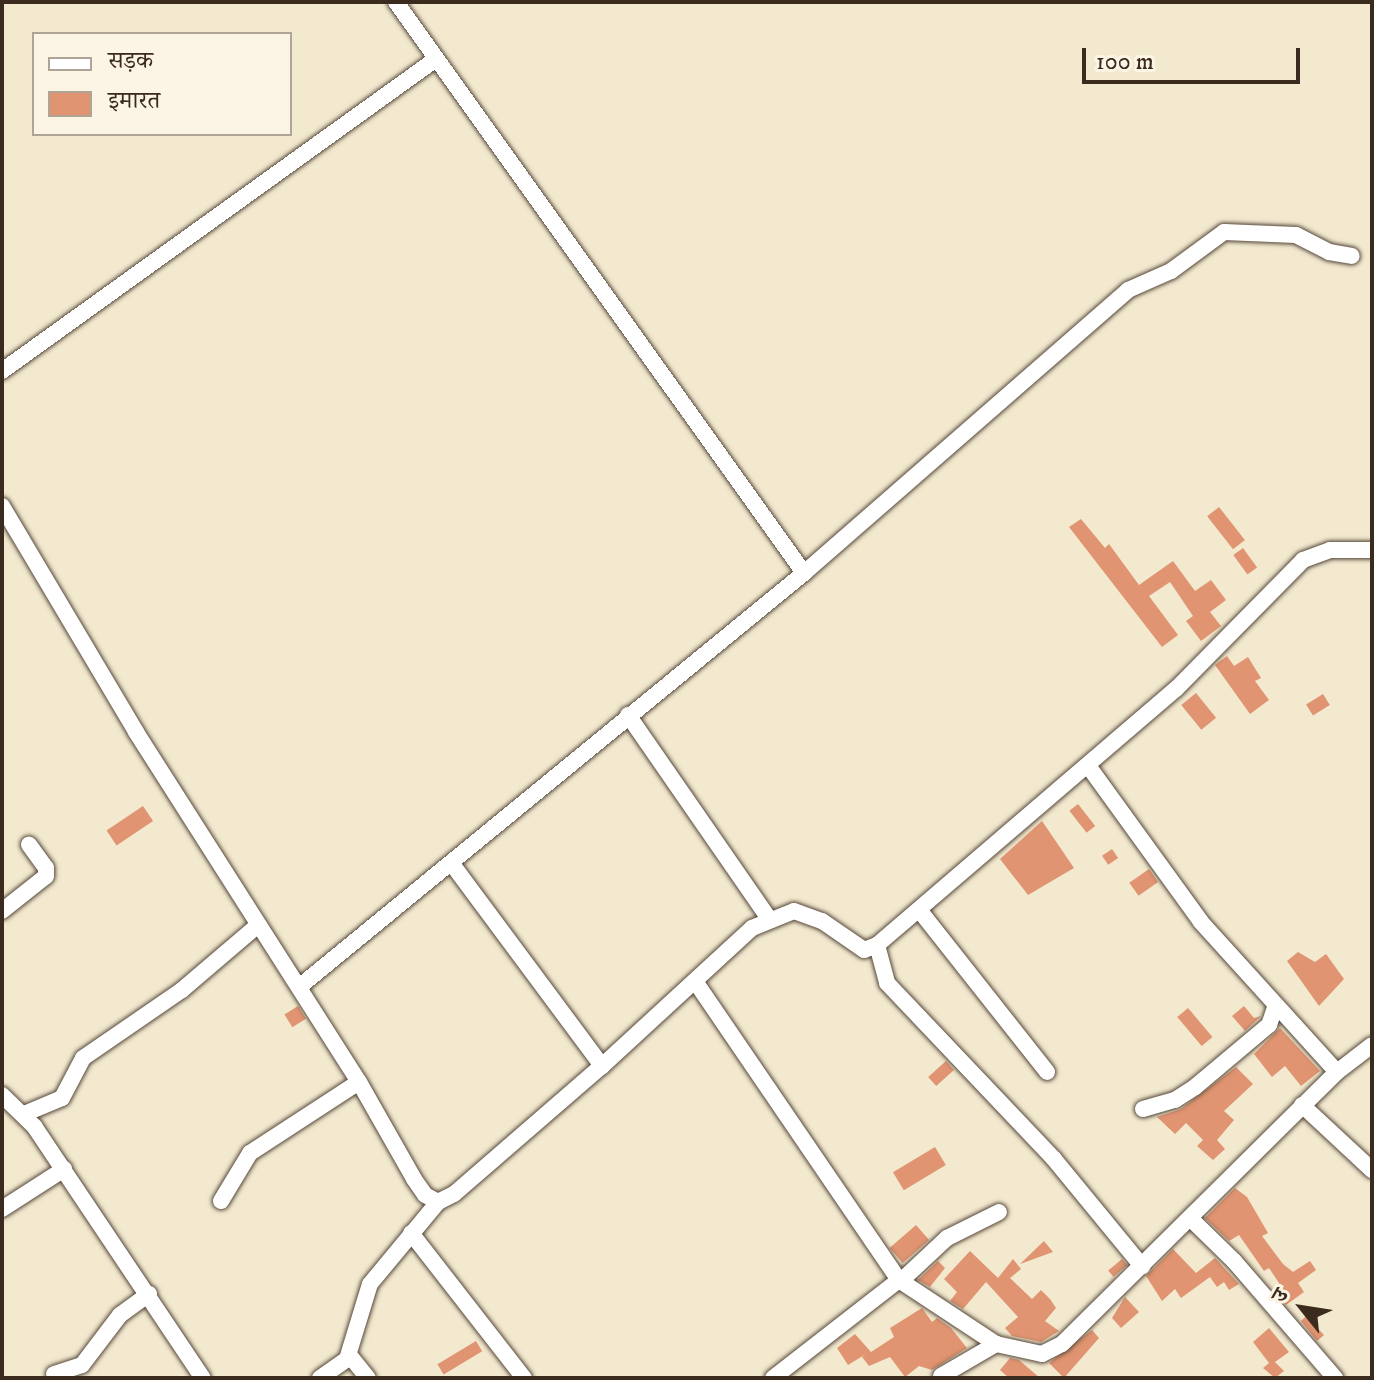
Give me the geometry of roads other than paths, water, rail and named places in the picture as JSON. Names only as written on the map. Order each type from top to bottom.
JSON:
[{"type":"street","points":[[396,2],[804,573]]},
{"type":"street","points":[[2,371],[436,59]]},
{"type":"street","points":[[299,987],[804,573],[1116,298],[1171,271],[1217,235],[1296,235],[1329,252],[1352,256]]},
{"type":"street","points":[[2,506],[257,926],[359,1082],[421,1190],[438,1202]]},
{"type":"street","points":[[320,1378],[350,1356],[370,1284],[438,1202],[454,1194],[768,917],[794,911],[807,914],[864,950],[877,945],[1089,767],[1176,689],[1303,560],[1330,550],[1372,550]]},
{"type":"street","points":[[628,715],[768,917]]},
{"type":"street","points":[[1089,767],[1201,922],[1275,1008],[1337,1072]]},
{"type":"street","points":[[2,911],[46,876],[46,868],[29,845]]},
{"type":"street","points":[[452,864],[602,1066]]},
{"type":"street","points":[[920,911],[1047,1072]]},
{"type":"street","points":[[24,1114],[62,1098],[83,1058],[174,996],[257,926]]},
{"type":"street","points":[[877,945],[887,983],[1054,1159],[1142,1266]]},
{"type":"street","points":[[695,981],[900,1280],[996,1344],[1046,1354],[1191,1219],[1302,1105],[1372,1045]]},
{"type":"street","points":[[1143,1109],[1175,1100],[1195,1087],[1269,1025],[1275,1008]]},
{"type":"street","points":[[221,1201],[250,1153],[359,1082]]},
{"type":"street","points":[[2,1095],[24,1114],[64,1169],[203,1378]]},
{"type":"street","points":[[1302,1105],[1372,1170]]},
{"type":"street","points":[[2,1209],[64,1169]]},
{"type":"street","points":[[773,1378],[900,1280],[947,1238],[999,1212]]},
{"type":"street","points":[[1191,1219],[1234,1261],[1335,1378]]},
{"type":"street","points":[[411,1233],[524,1378]]},
{"type":"street","points":[[54,1374],[82,1365],[120,1315],[149,1294]]},
{"type":"street","points":[[941,1376],[996,1344]]},
{"type":"street","points":[[350,1356],[368,1378]]}]
